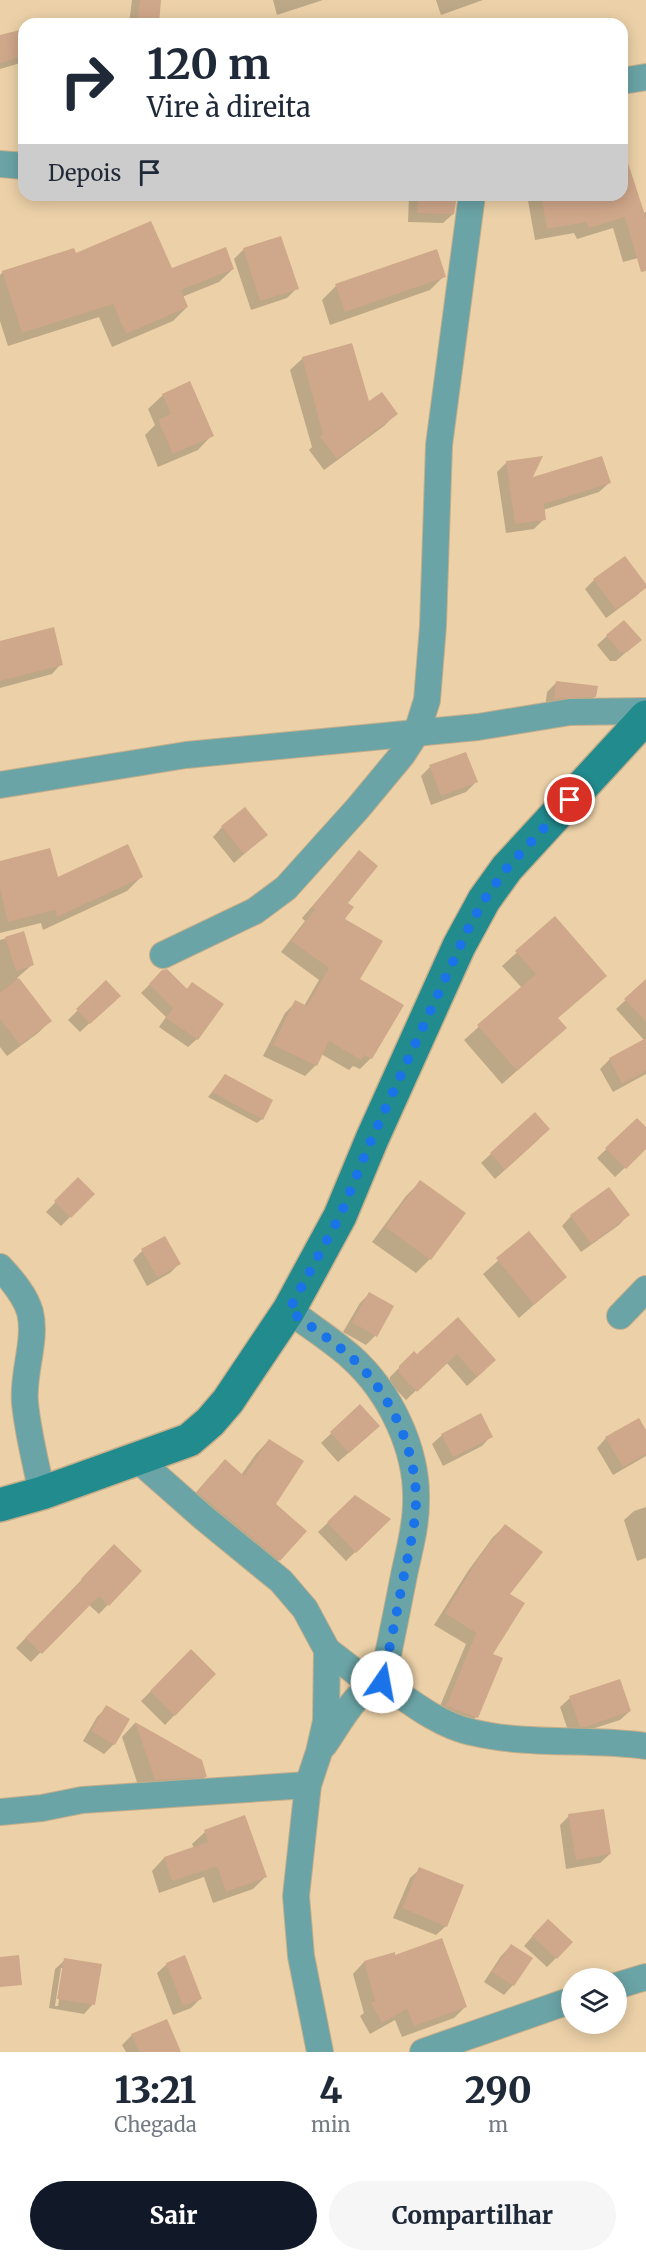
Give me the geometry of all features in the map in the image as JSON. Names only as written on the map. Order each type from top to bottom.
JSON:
[{"type":"street","points":[[628,80],[646,77]]},
{"type":"street","points":[[0,164],[18,166]]},
{"type":"street","points":[[163,955],[255,911],[286,888],[358,808],[402,755],[417,732],[427,700],[432,636],[439,445],[471,201]]},
{"type":"street","points":[[0,785],[186,754],[478,727],[570,712],[646,711]]},
{"type":"street","points":[[0,1505],[42,1493],[189,1440],[210,1422],[233,1393],[289,1310],[340,1216],[372,1138],[459,946],[484,900],[507,868],[646,717]]},
{"type":"street","points":[[0,1267],[18,1287],[30,1310],[32,1326],[25,1382],[25,1403],[42,1493]]},
{"type":"street","points":[[620,1316],[646,1289]]},
{"type":"street","points":[[289,1310],[351,1358],[375,1384],[391,1407],[406,1443],[415,1474],[416,1503],[413,1531],[377,1683],[359,1696],[319,1752]]},
{"type":"street","points":[[136,1458],[281,1581],[305,1609],[327,1650],[416,1706],[453,1726],[470,1732],[550,1741],[621,1742],[646,1746]]},
{"type":"street","points":[[320,2052],[301,1956],[296,1896],[308,1785],[326,1721],[327,1650]]},
{"type":"street","points":[[0,1812],[42,1808],[93,1799],[308,1785]]},
{"type":"street","points":[[627,1983],[646,1977]]},
{"type":"street","points":[[423,2052],[561,2004]]},
{"type":"building","points":[[140,0],[161,0],[160,18],[138,18]]},
{"type":"building","points":[[18,30],[18,58],[0,63],[0,35]]},
{"type":"building","points":[[628,163],[646,218],[646,271],[641,272],[625,217],[589,228],[586,222],[547,229],[542,201],[628,201]]},
{"type":"building","points":[[418,201],[456,201],[454,214],[417,213]]},
{"type":"building","points":[[151,221],[172,268],[226,247],[234,269],[181,290],[188,307],[126,334],[113,304],[22,333],[2,271],[74,248],[76,253]]},
{"type":"building","points":[[281,236],[299,289],[260,301],[243,248]]},
{"type":"building","points":[[437,249],[446,277],[345,312],[335,284]]},
{"type":"building","points":[[352,343],[369,401],[382,392],[398,414],[337,459],[320,437],[323,434],[302,357]]},
{"type":"building","points":[[190,381],[214,436],[173,454],[158,420],[171,414],[162,394]]},
{"type":"building","points":[[543,456],[533,477],[602,456],[611,483],[544,504],[546,520],[515,524],[506,461]]},
{"type":"building","points":[[625,556],[646,584],[646,588],[616,610],[593,579]]},
{"type":"building","points":[[624,620],[642,640],[627,652],[620,652],[606,635]]},
{"type":"building","points":[[54,627],[63,665],[0,681],[0,641]]},
{"type":"building","points":[[556,681],[598,686],[596,697],[554,699]]},
{"type":"building","points":[[466,752],[478,782],[441,796],[429,765]]},
{"type":"building","points":[[245,807],[268,835],[244,854],[221,826]]},
{"type":"building","points":[[128,844],[143,877],[57,917],[55,910],[8,922],[0,889],[0,861],[50,848],[58,877]]},
{"type":"building","points":[[359,850],[378,866],[348,903],[354,907],[345,919],[383,941],[360,979],[404,1005],[372,1059],[364,1055],[361,1060],[329,1041],[317,1066],[273,1045],[295,1000],[307,1006],[329,968],[291,941],[315,909],[312,907]]},
{"type":"building","points":[[555,916],[607,976],[558,1018],[567,1028],[517,1071],[477,1025],[536,974],[515,951]]},
{"type":"building","points":[[24,931],[34,965],[16,971],[5,937]]},
{"type":"building","points":[[167,969],[187,989],[192,982],[224,1004],[198,1040],[166,1018],[173,1008],[149,984],[162,970]]},
{"type":"building","points":[[19,978],[52,1021],[20,1045],[0,1019],[0,993]]},
{"type":"building","points":[[646,979],[646,1022],[624,999]]},
{"type":"building","points":[[106,980],[121,996],[90,1024],[76,1009]]},
{"type":"building","points":[[646,1038],[646,1071],[622,1084],[609,1058]]},
{"type":"building","points":[[225,1074],[273,1100],[263,1120],[212,1092]]},
{"type":"building","points":[[535,1112],[550,1129],[505,1170],[490,1153]]},
{"type":"building","points":[[637,1118],[646,1127],[646,1149],[626,1169],[605,1148]]},
{"type":"building","points":[[78,1177],[95,1194],[71,1218],[54,1201]]},
{"type":"building","points":[[420,1180],[466,1213],[431,1260],[385,1227]]},
{"type":"building","points":[[609,1187],[630,1215],[591,1244],[570,1215]]},
{"type":"building","points":[[529,1231],[567,1277],[534,1305],[496,1258]]},
{"type":"building","points":[[165,1236],[181,1264],[157,1277],[141,1249]]},
{"type":"building","points":[[369,1292],[394,1306],[377,1337],[352,1322]]},
{"type":"building","points":[[458,1317],[496,1360],[477,1377],[457,1354],[417,1392],[399,1373],[399,1366],[414,1351],[417,1354]]},
{"type":"building","points":[[360,1404],[380,1426],[349,1453],[330,1432]]},
{"type":"building","points":[[481,1413],[493,1437],[453,1457],[441,1434]]},
{"type":"building","points":[[639,1418],[646,1430],[646,1454],[623,1467],[605,1437]]},
{"type":"building","points":[[269,1439],[304,1461],[276,1504],[307,1531],[280,1561],[197,1492],[225,1459],[244,1476]]},
{"type":"building","points":[[355,1495],[391,1519],[356,1553],[327,1522]]},
{"type":"building","points":[[505,1524],[543,1552],[510,1594],[525,1603],[493,1654],[503,1658],[478,1718],[446,1706],[476,1633],[445,1613],[479,1557]]},
{"type":"building","points":[[114,1544],[142,1571],[109,1606],[99,1596],[42,1654],[25,1638]]},
{"type":"building","points":[[191,1649],[216,1674],[175,1716],[150,1691]]},
{"type":"building","points":[[620,1679],[631,1711],[580,1727],[569,1696]]},
{"type":"building","points":[[106,1705],[130,1719],[115,1745],[91,1731]]},
{"type":"building","points":[[135,1722],[202,1760],[207,1777],[155,1780]]},
{"type":"building","points":[[604,1809],[611,1854],[576,1860],[568,1814]]},
{"type":"building","points":[[245,1815],[267,1877],[226,1892],[217,1866],[172,1881],[164,1857],[208,1842],[204,1830]]},
{"type":"building","points":[[419,1867],[464,1885],[447,1927],[402,1908]]},
{"type":"building","points":[[548,1919],[573,1942],[557,1959],[532,1936]]},
{"type":"building","points":[[442,1938],[467,2007],[414,2026],[407,2009],[382,2023],[371,2003],[375,2001],[364,1961],[395,1952],[395,1955]]},
{"type":"building","points":[[511,1944],[533,1958],[514,1986],[492,1972]]},
{"type":"building","points":[[19,1955],[22,1985],[0,1987],[0,1957]]},
{"type":"building","points":[[185,1955],[202,1999],[183,2006],[166,1963]]},
{"type":"building","points":[[64,1958],[102,1964],[95,2005],[57,1999]]},
{"type":"building","points":[[167,2019],[181,2052],[139,2052],[131,2034]]},
{"type":"route","points":[[382,1682],[413,1531],[416,1503],[415,1474],[406,1443],[391,1407],[375,1384],[351,1358],[289,1310],[340,1216],[372,1138],[459,946],[484,900],[507,868],[570,800]]}]
